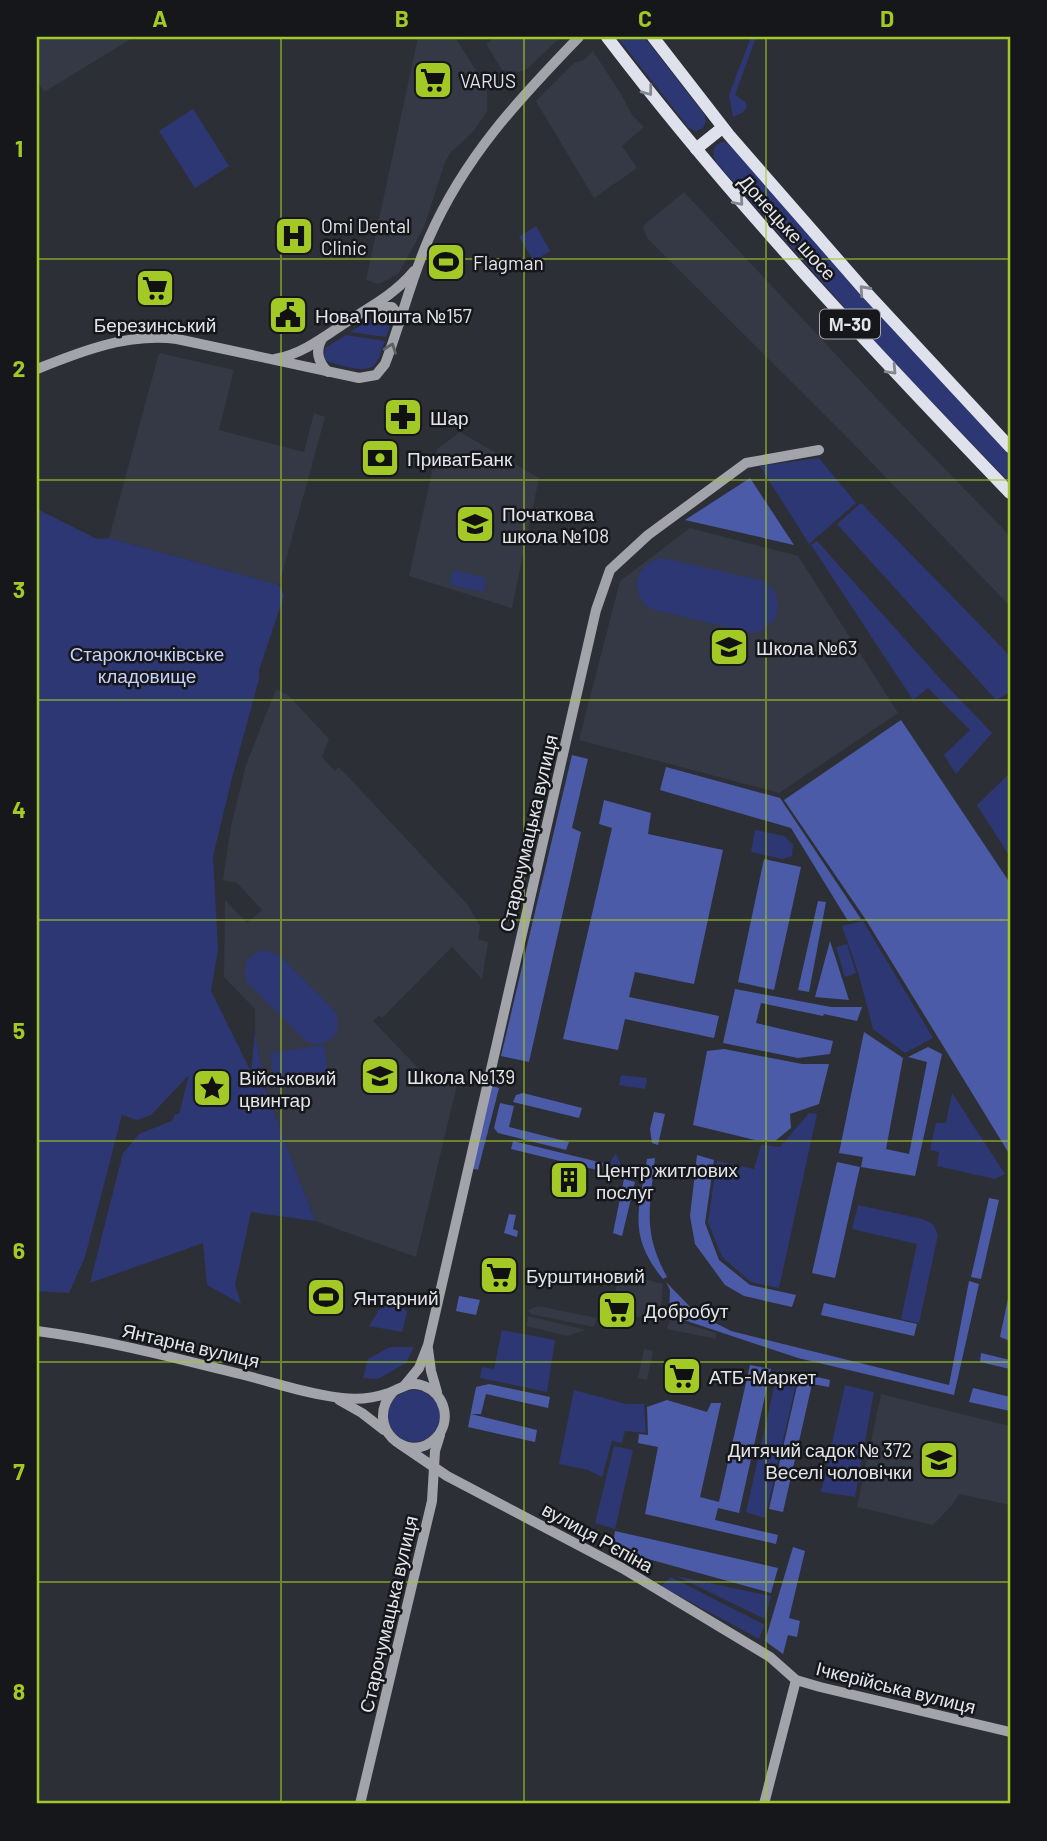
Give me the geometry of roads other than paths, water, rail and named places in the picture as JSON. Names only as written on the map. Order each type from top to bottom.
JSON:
[{"type":"highway","name":"Донецьке шосе","points":[[607,37],[696,149],[814,285],[912,392],[1010,492]]},
{"type":"highway","name":"Донецьке шосе","points":[[653,37],[722,128],[875,302],[1010,447]]},
{"type":"highway","points":[[696,149],[722,128]]},
{"type":"street","points":[[37,369],[94,348],[148,337],[177,340],[359,378],[376,375],[385,365],[417,268],[450,197],[484,141],[517,101],[579,37]]},
{"type":"street","points":[[270,360],[296,353],[371,308],[399,287],[417,268]]},
{"type":"street","points":[[371,308],[388,306],[396,310],[401,318]]},
{"type":"street","points":[[323,338],[317,356],[329,372]]},
{"type":"street","name":"Старочумацька вулиця","points":[[393,1392],[405,1385],[419,1368],[428,1345],[596,610],[610,570],[648,535],[746,463],[818,450]]},
{"type":"street","name":"Янтарна вулиця","points":[[37,1331],[167,1356],[335,1398],[365,1398],[393,1392]]},
{"type":"street","name":"Старочумацька вулиця","points":[[360,1804],[432,1501],[435,1451],[445,1417],[428,1360],[428,1345]]},
{"type":"street","points":[[405,1385],[426,1386],[438,1395]]},
{"type":"street","points":[[393,1392],[382,1411],[382,1419],[387,1433],[400,1444],[413,1447],[426,1444],[441,1431]]},
{"type":"street","name":"Янтарна вулиця","points":[[335,1398],[373,1420],[387,1433]]},
{"type":"street","name":"вулиця Рєпіна","points":[[400,1444],[435,1469],[622,1568],[778,1664]]},
{"type":"street","name":"Ічкерійська вулиця","points":[[778,1664],[796,1679],[820,1687],[1010,1732]]},
{"type":"street","points":[[764,1804],[796,1679]]},
{"type":"place","name":"VARUS","points":[[433,80]]},
{"type":"place","name":"Omi Dental Clinic","points":[[294,236]]},
{"type":"place","name":"Flagman","points":[[446,262]]},
{"type":"place","name":"Березинський","points":[[155,288]]},
{"type":"place","name":"Нова Пошта №157","points":[[288,315]]},
{"type":"place","name":"Шар","points":[[403,417]]},
{"type":"place","name":"ПриватБанк","points":[[380,458]]},
{"type":"place","name":"Початкова школа №108","points":[[475,524]]},
{"type":"place","name":"Школа №63","points":[[729,647]]},
{"type":"place","name":"Школа №139","points":[[380,1076]]},
{"type":"place","name":"Військовий цвинтар","points":[[212,1088]]},
{"type":"place","name":"Центр житлових послуг","points":[[569,1180]]},
{"type":"place","name":"Бурштиновий","points":[[499,1275]]},
{"type":"place","name":"Янтарний","points":[[326,1297]]},
{"type":"place","name":"Добробут","points":[[617,1310]]},
{"type":"place","name":"АТБ-Маркет","points":[[682,1376]]},
{"type":"place","name":"Дитячий садок № 372 Веселі чоловічки","points":[[939,1460]]},
{"type":"park label","name":"Староклочківське кладовище","points":[[147,664]]}]
